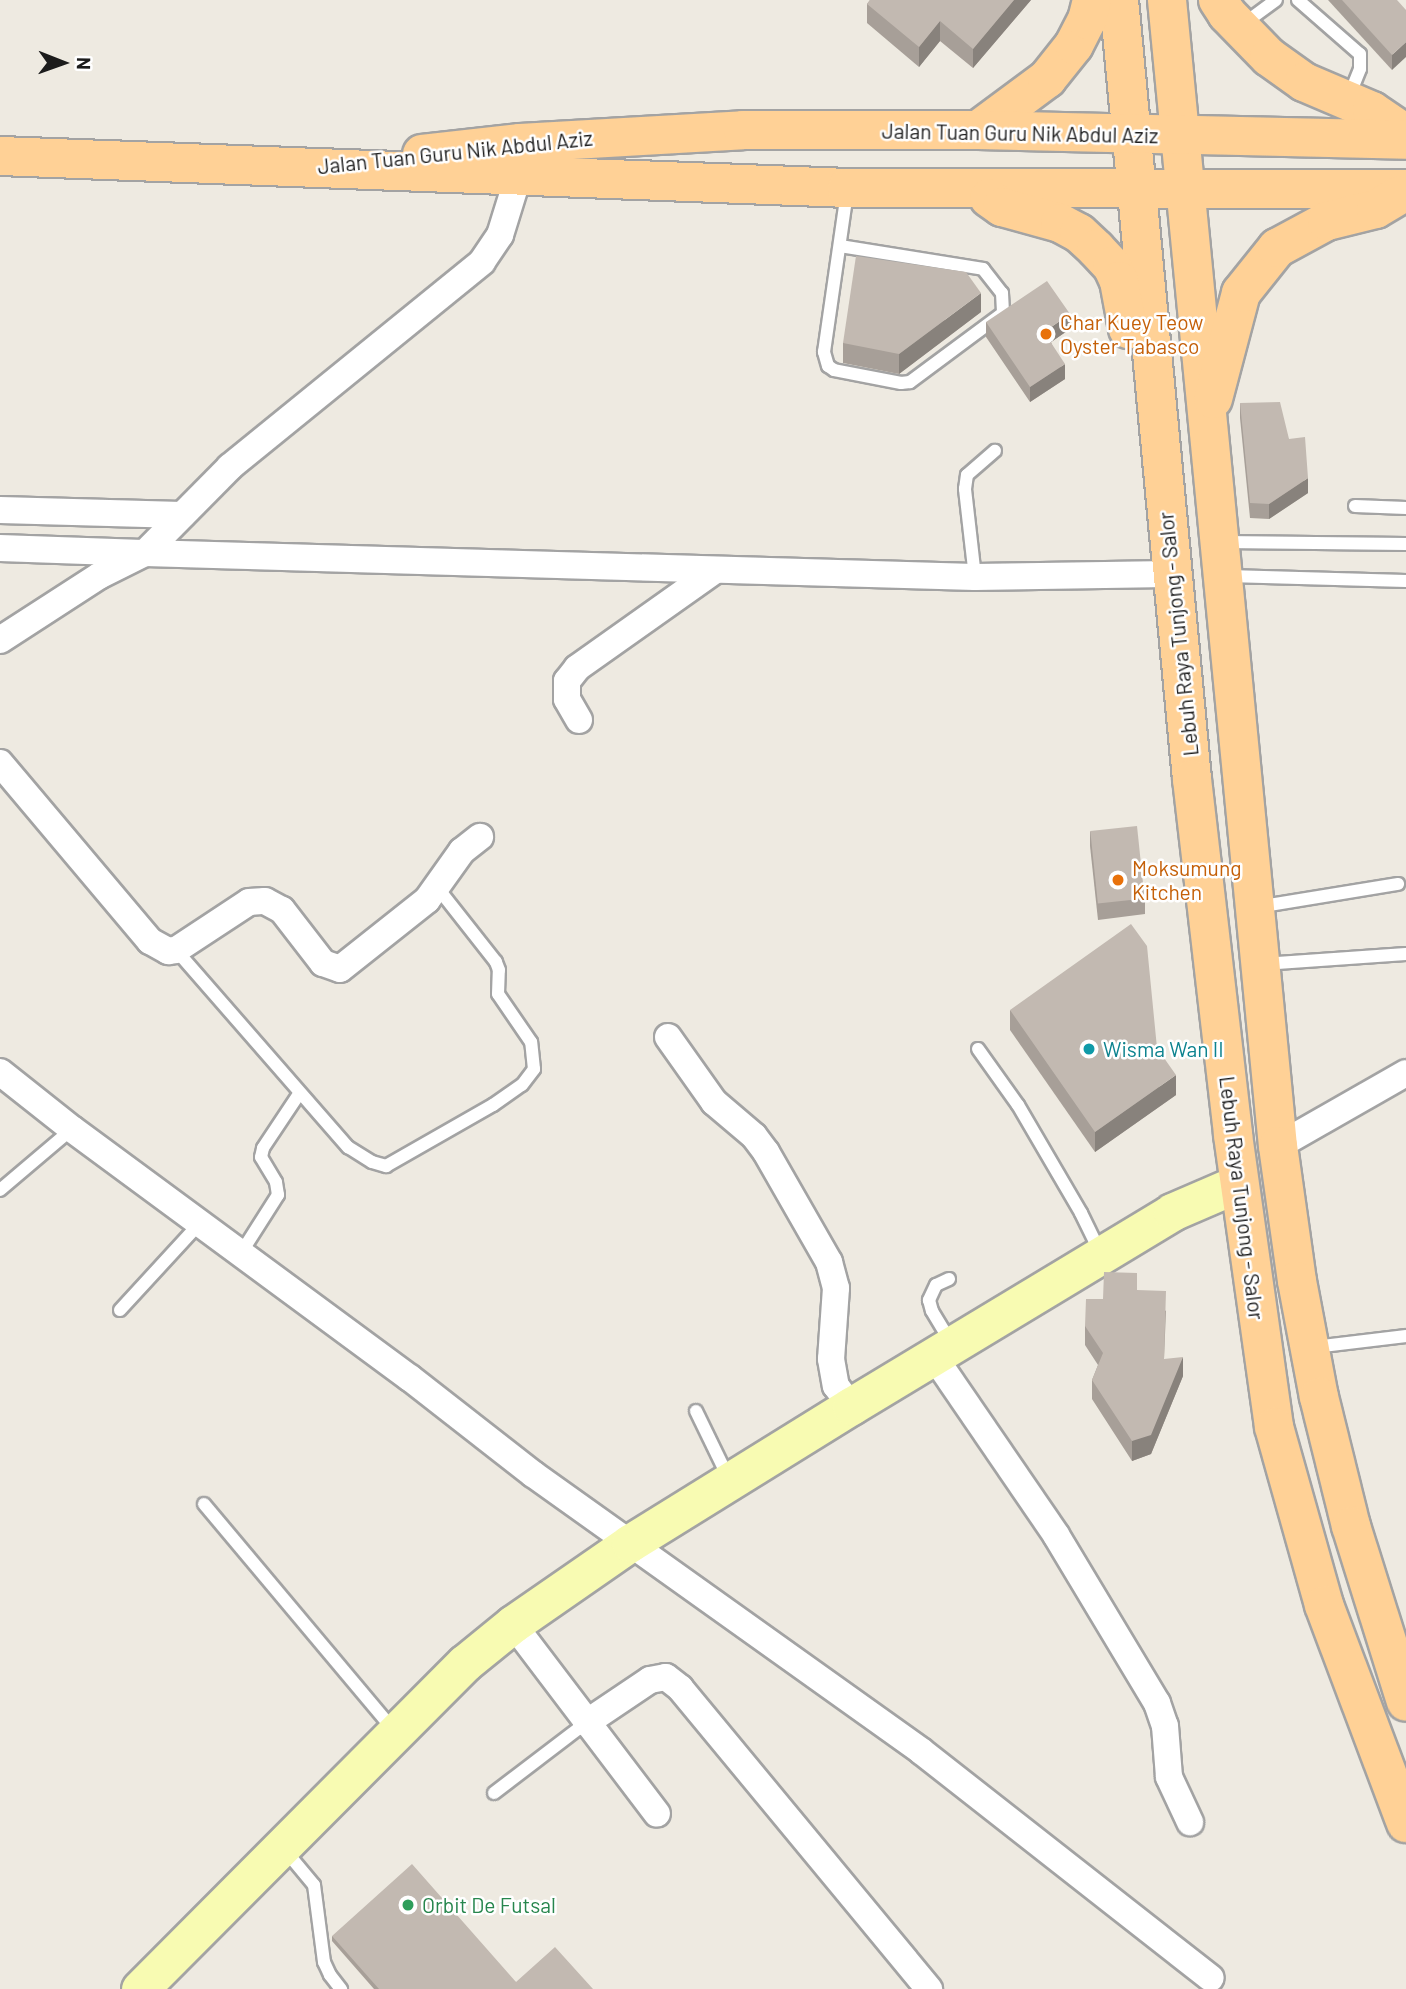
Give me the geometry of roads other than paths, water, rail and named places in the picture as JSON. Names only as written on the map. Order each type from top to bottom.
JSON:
[{"type":"main road","points":[[978,130],[1047,79],[1074,45],[1092,0]]},
{"type":"main road","name":"Lebuh Raya Tunjong - Salor","points":[[1119,0],[1192,779],[1239,1183],[1274,1427],[1288,1485],[1324,1605],[1406,1823]]},
{"type":"main road","name":"Lebuh Raya Tunjong - Salor","points":[[1167,0],[1278,1146],[1310,1347],[1351,1526],[1406,1702]]},
{"type":"main road","points":[[1228,14],[1269,57],[1304,82],[1372,111],[1406,134]]},
{"type":"main road","name":"Jalan Tuan Guru Nik Abdul Aziz","points":[[307,167],[520,143],[743,130],[978,130],[1406,140]]},
{"type":"main road","points":[[0,156],[307,167]]},
{"type":"main road","name":"Jalan Tuan Guru Nik Abdul Aziz","points":[[307,167],[847,188],[1406,190]]},
{"type":"main road","points":[[972,187],[1002,206],[1044,216],[1079,233],[1112,266],[1119,281],[1132,344],[1156,414]]},
{"type":"main road","points":[[1207,419],[1241,293],[1277,248],[1327,221],[1376,209],[1406,190]]},
{"type":"main road","points":[[140,1989],[465,1663],[513,1624],[630,1543],[851,1406],[944,1353],[1172,1212],[1239,1183]]},
{"type":"street","points":[[0,640],[164,534],[230,467],[482,262],[500,235],[518,177]]},
{"type":"street","points":[[0,510],[164,534],[714,571],[975,577],[1173,574]]},
{"type":"street","points":[[0,548],[164,534]]},
{"type":"street","points":[[579,720],[567,699],[567,681],[577,668],[714,571]]},
{"type":"street","points":[[0,763],[150,942],[159,948],[176,950],[248,902],[265,901],[282,911],[323,963],[340,969],[427,900],[462,851],[480,837]]},
{"type":"street","points":[[668,1037],[715,1102],[754,1136],[766,1152],[830,1262],[836,1297],[831,1359],[836,1386],[851,1406]]},
{"type":"street","points":[[0,1072],[72,1129],[241,1252],[533,1474],[921,1751],[1212,1978]]},
{"type":"street","points":[[1278,1146],[1406,1073]]},
{"type":"street","points":[[944,1353],[1157,1703],[1166,1726],[1169,1777],[1190,1822]]},
{"type":"street","points":[[513,1624],[657,1814]]},
{"type":"street","points":[[586,1723],[650,1680],[666,1677],[680,1688],[929,1989]]},
{"type":"lane","points":[[1228,14],[1276,0]]},
{"type":"lane","points":[[1298,0],[1360,54],[1360,69],[1347,102]]},
{"type":"lane","points":[[840,246],[983,269],[1002,293],[1003,313],[910,382],[901,383],[834,370],[828,366],[824,352],[847,188]]},
{"type":"lane","points":[[975,577],[965,489],[967,475],[995,451]]},
{"type":"lane","points":[[1355,506],[1406,508]]},
{"type":"lane","points":[[1221,559],[1406,544]]},
{"type":"lane","points":[[1221,559],[1406,580]]},
{"type":"lane","points":[[1255,908],[1398,884]]},
{"type":"lane","points":[[176,950],[348,1147],[372,1162],[386,1166],[523,1086],[531,1076],[535,1057],[531,1042],[498,994],[499,970],[496,962],[437,887]]},
{"type":"lane","points":[[1260,964],[1406,954]]},
{"type":"lane","points":[[978,1048],[1025,1117],[1082,1213],[1102,1255]]},
{"type":"lane","points":[[241,1252],[278,1195],[276,1182],[261,1157],[263,1148],[299,1094]]},
{"type":"lane","points":[[0,1190],[72,1129]]},
{"type":"lane","points":[[120,1310],[200,1223]]},
{"type":"lane","points":[[944,1353],[929,1300],[936,1285],[949,1279]]},
{"type":"lane","points":[[1310,1347],[1406,1336]]},
{"type":"lane","points":[[696,1411],[730,1482]]},
{"type":"lane","points":[[204,1504],[396,1733]]},
{"type":"lane","points":[[494,1793],[586,1723]]},
{"type":"lane","points":[[282,1846],[314,1885],[324,1962],[341,1989]]},
{"type":"place","name":"Char Kuey Teow Oyster Tabasco","points":[[1046,334]]},
{"type":"place","name":"Moksumung Kitchen","points":[[1118,880]]},
{"type":"place","name":"Wisma Wan II","points":[[1089,1049]]},
{"type":"place","name":"Orbit De Futsal","points":[[408,1905]]}]
